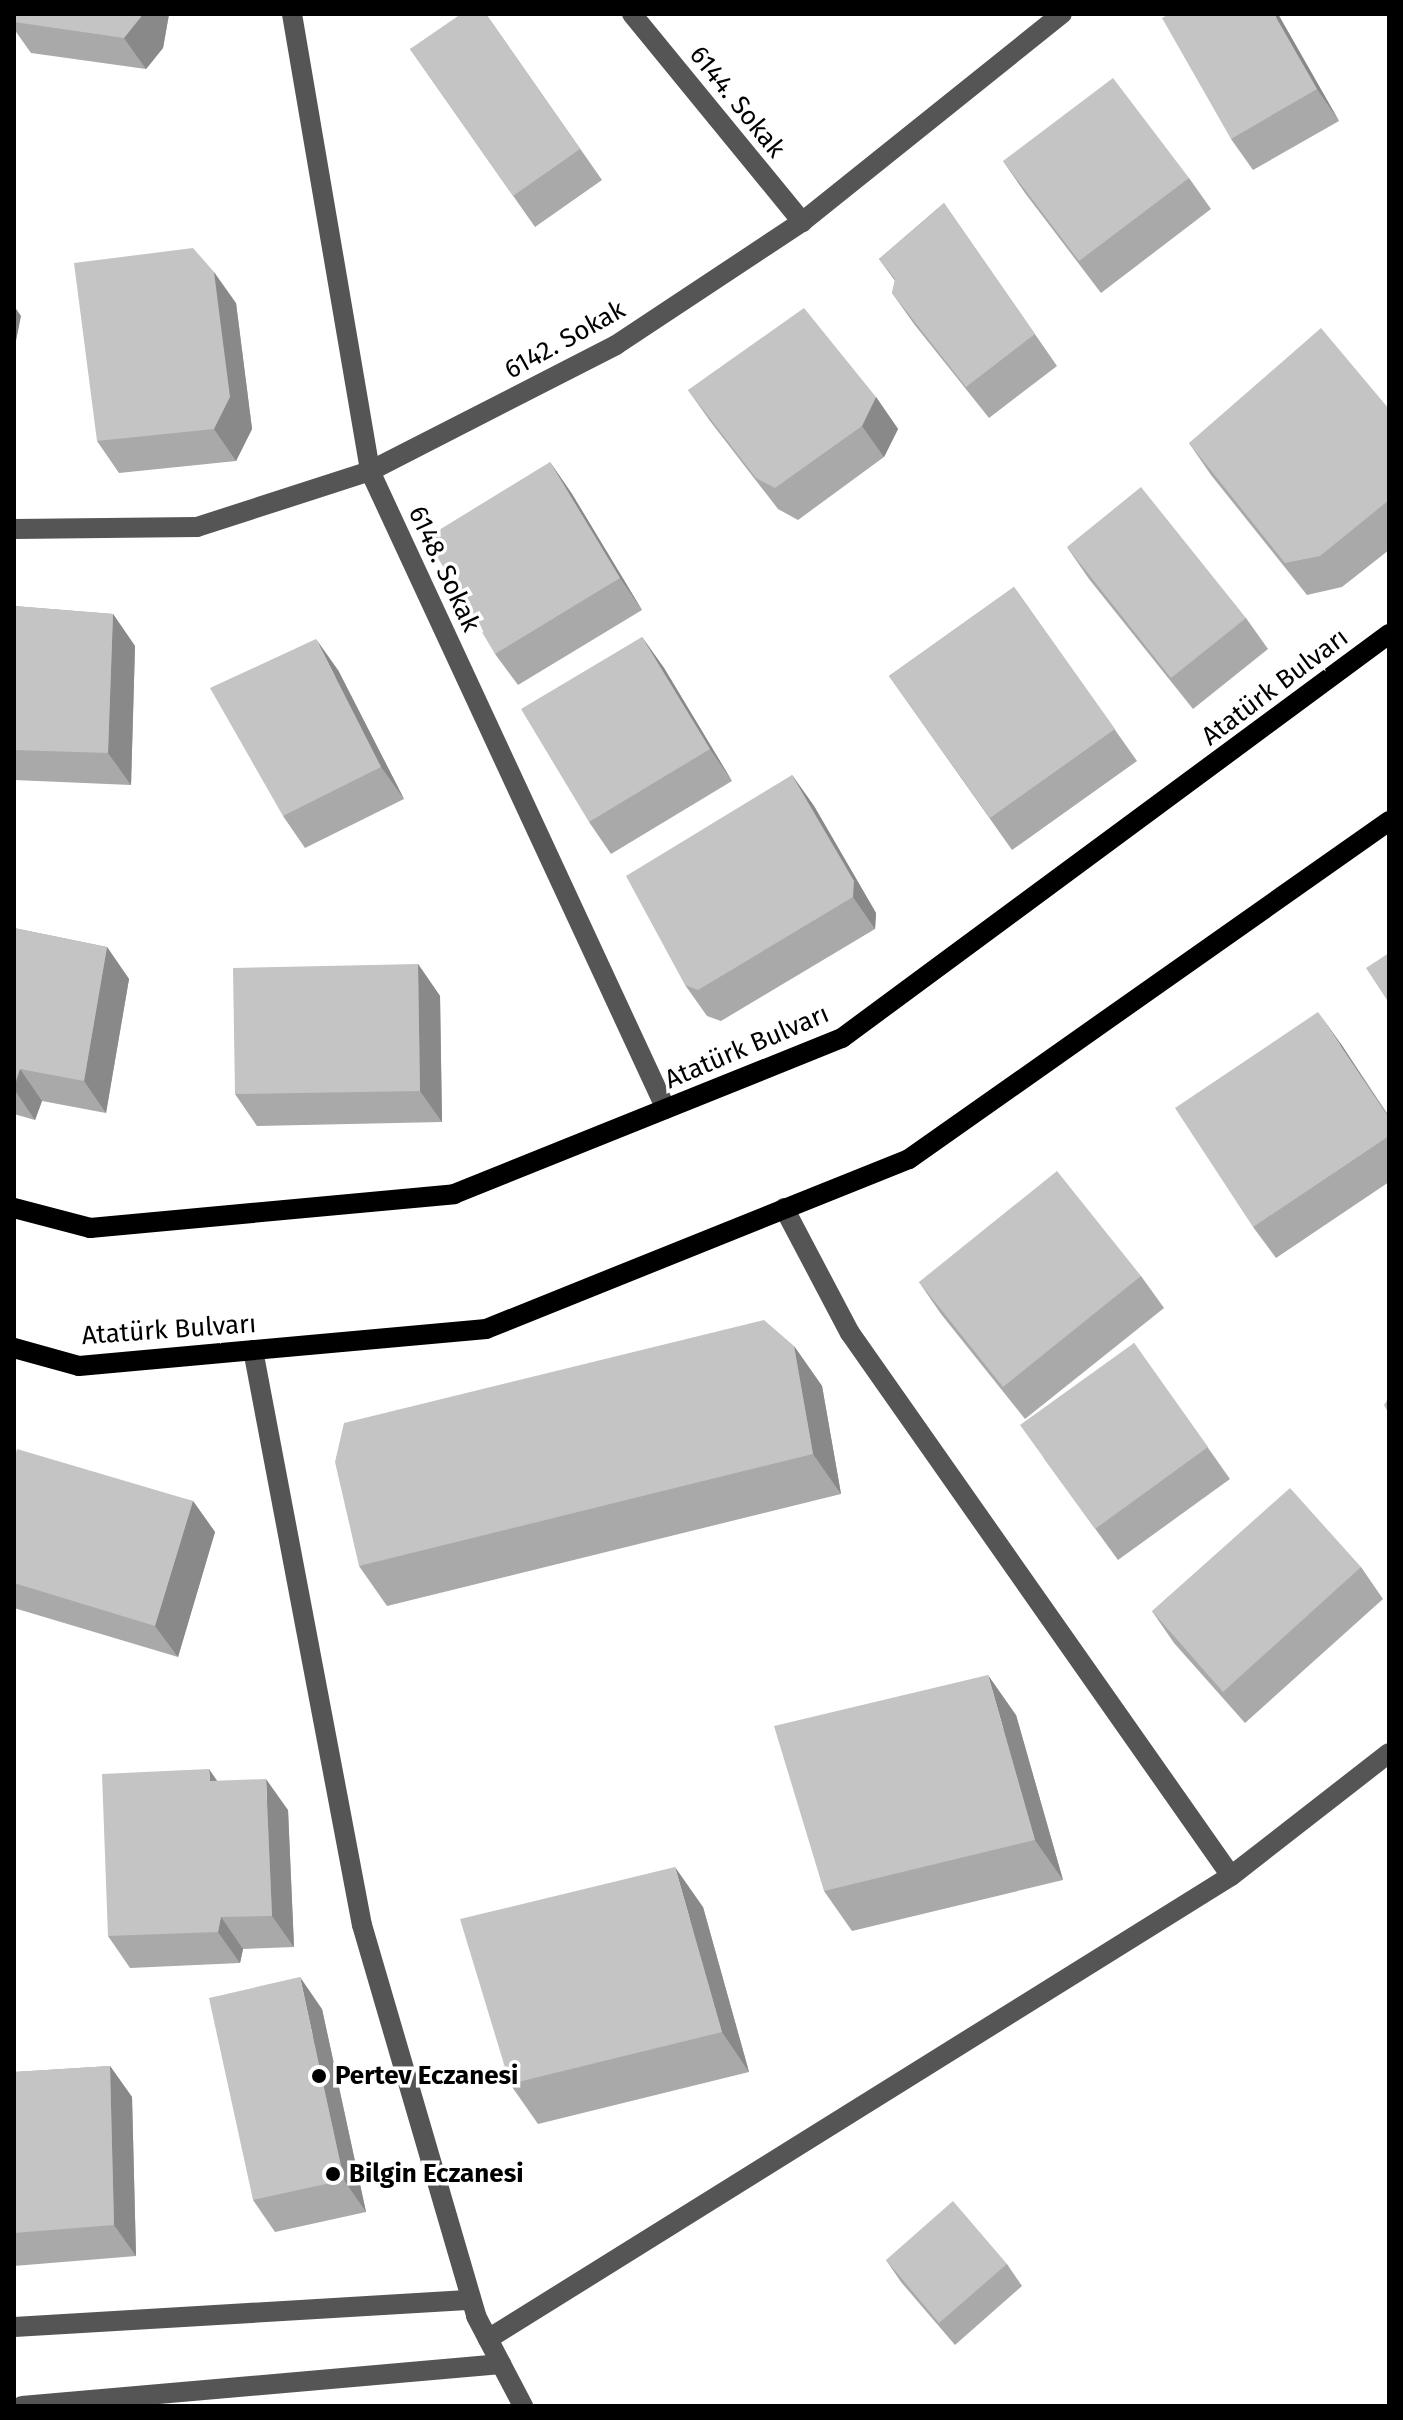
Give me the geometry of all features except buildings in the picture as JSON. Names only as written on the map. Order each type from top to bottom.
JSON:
[{"type":"main road","name":"Atatürk Bulvarı","points":[[14,1208],[90,1228],[454,1194],[842,1038],[1389,634]]},
{"type":"main road","name":"Atatürk Bulvarı","points":[[14,1348],[79,1366],[486,1329],[909,1159],[1389,821]]},
{"type":"street","name":"6148. Sokak","points":[[292,14],[370,471],[666,1109]]},
{"type":"street","name":"6144. Sokak","points":[[632,14],[802,222]]},
{"type":"street","name":"6142. Sokak","points":[[14,529],[197,527],[370,471],[616,345],[802,222],[1062,14]]},
{"type":"street","points":[[784,1208],[850,1333],[1231,1876]]},
{"type":"street","points":[[253,1350],[362,1925],[471,2300],[523,2406]]},
{"type":"street","points":[[488,2339],[1231,1876],[1389,1753]]},
{"type":"street","points":[[14,2327],[471,2300]]},
{"type":"street","points":[[22,2406],[501,2364]]},
{"type":"place","name":"Pertev Eczanesi","points":[[319,2076]]},
{"type":"place","name":"Bilgin Eczanesi","points":[[333,2174]]}]
